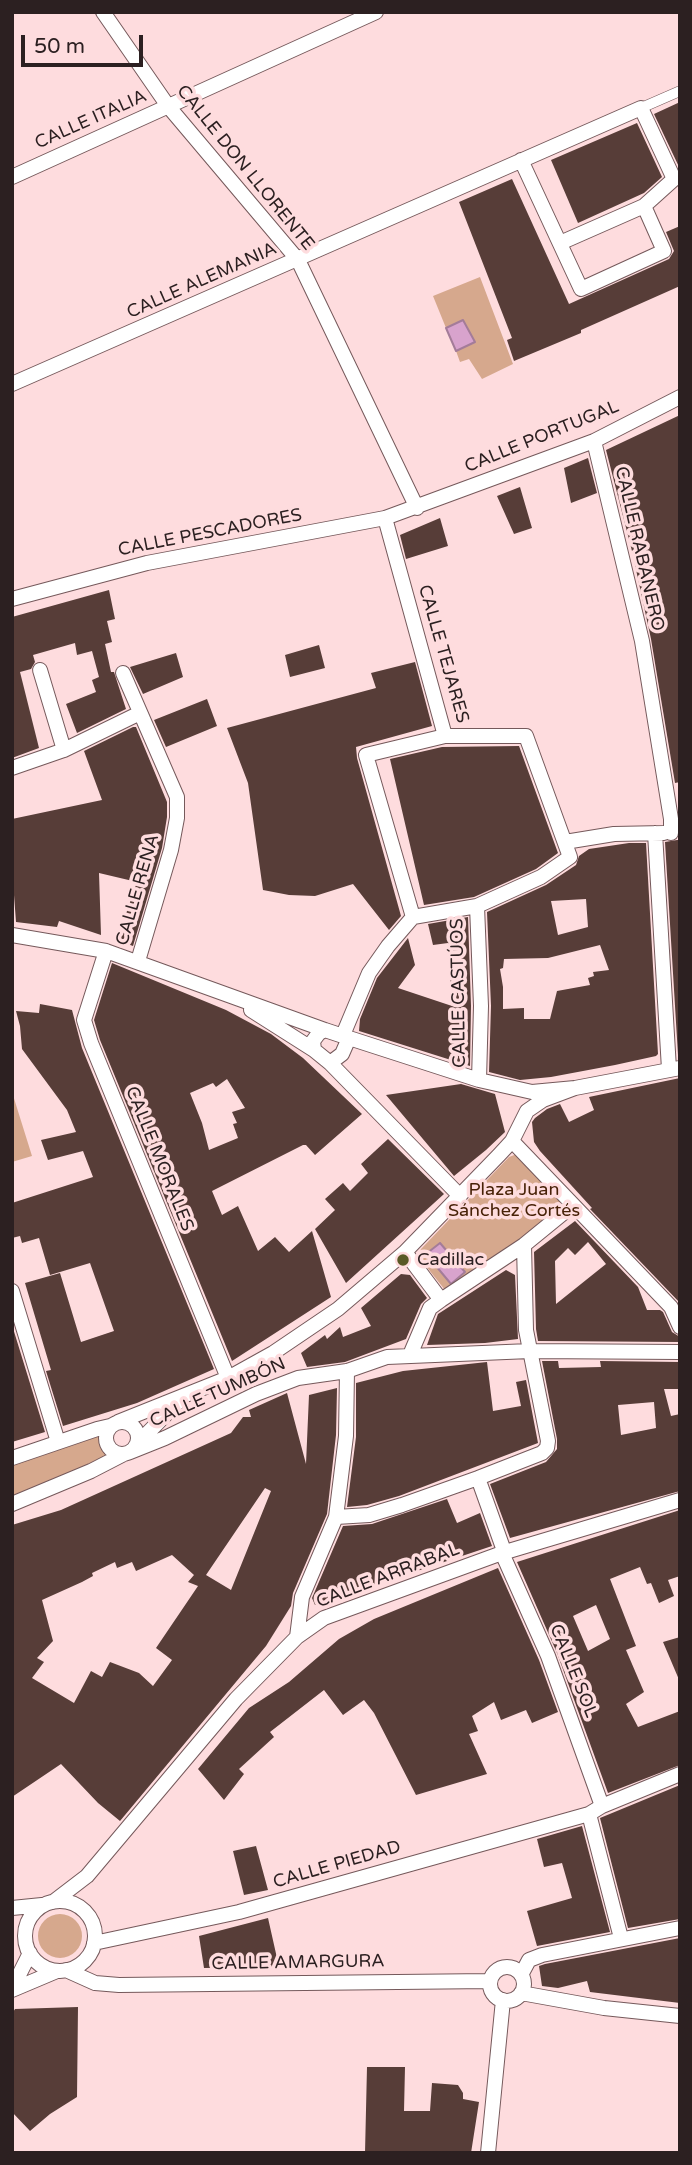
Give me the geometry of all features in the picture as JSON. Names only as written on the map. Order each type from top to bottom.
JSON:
[{"type":"street","name":"CALLE DON LLORENTE","points":[[103,12],[168,106],[298,260],[417,508]]},
{"type":"street","name":"CALLE ITALIA","points":[[12,177],[376,12]]},
{"type":"street","name":"CALLE ALEMANIA","points":[[13,382],[298,260],[680,91]]},
{"type":"street","points":[[560,243],[644,206],[674,179],[641,108]]},
{"type":"street","points":[[521,160],[581,289],[664,251],[644,206]]},
{"type":"street","name":"CALLE PORTUGAL","points":[[417,508],[594,441],[680,397]]},
{"type":"street","name":"CALLE RABANERO","points":[[594,441],[642,641],[675,832]]},
{"type":"street","name":"CALLE PESCADORES","points":[[12,599],[147,563],[385,518],[417,508]]},
{"type":"street","name":"CALLE TEJARES","points":[[385,518],[445,736],[526,736],[565,842]]},
{"type":"street","points":[[40,670],[64,750]]},
{"type":"street","name":"CALLE RENA","points":[[123,673],[177,797],[171,850],[138,961]]},
{"type":"street","points":[[12,768],[64,750],[140,713]]},
{"type":"street","points":[[413,917],[366,755],[445,736]]},
{"type":"street","points":[[330,1063],[338,1059],[369,973],[413,917],[477,905],[531,882],[570,857],[565,842],[614,834],[675,832]]},
{"type":"street","points":[[12,935],[106,951],[325,1030],[479,1080],[532,1092],[575,1088],[674,1069],[655,833]]},
{"type":"street","name":"CALLE CASTÚOS","points":[[477,905],[481,1006],[479,1080]]},
{"type":"street","name":"CALLE MORALES","points":[[106,951],[84,1020],[228,1378]]},
{"type":"street","points":[[230,996],[330,1063],[460,1196]]},
{"type":"street","points":[[314,1050],[313,1041],[318,1033],[325,1030]]},
{"type":"street","points":[[12,1458],[114,1424],[183,1397],[228,1378],[274,1353],[338,1309],[405,1252],[512,1141],[527,1111],[543,1100],[575,1088]]},
{"type":"street","points":[[513,1089],[518,1101],[527,1111]]},
{"type":"street","points":[[512,1141],[671,1307],[680,1327]]},
{"type":"street","points":[[410,1355],[430,1308],[524,1245],[573,1205]]},
{"type":"street","points":[[336,1517],[369,1515],[478,1478],[542,1453],[547,1448],[548,1441],[526,1330],[524,1245]]},
{"type":"street","points":[[405,1252],[441,1300]]},
{"type":"street","points":[[12,1291],[58,1442]]},
{"type":"street","name":"CALLE TUMBÓN","points":[[130,1450],[165,1438],[256,1394],[298,1378],[347,1371],[387,1357],[530,1350],[680,1352]]},
{"type":"street","points":[[297,1637],[302,1597],[336,1517],[346,1436],[347,1371]]},
{"type":"street","points":[[12,1504],[92,1471],[130,1450],[183,1397]]},
{"type":"street","points":[[114,1424],[106,1436],[107,1445],[115,1452],[130,1450]]},
{"type":"street","points":[[114,1424],[133,1427],[138,1435],[130,1450]]},
{"type":"street","name":"CALLE SOL","points":[[478,1478],[503,1548],[502,1553],[548,1656],[602,1806]]},
{"type":"street","name":"CALLE ARRABAL","points":[[48,1903],[87,1876],[236,1699],[297,1637],[324,1618],[502,1553],[680,1500]]},
{"type":"street","name":"CALLE PIEDAD","points":[[91,1950],[239,1912],[589,1814],[680,1774]]},
{"type":"street","points":[[589,1814],[621,1938]]},
{"type":"street","name":"CALLE ARRABAL","points":[[80,1907],[80,1893],[87,1876]]},
{"type":"street","points":[[12,1908],[62,1901],[80,1907],[93,1923],[92,1971],[106,1984]]},
{"type":"street","points":[[12,1989],[26,1929],[32,1915],[48,1903]]},
{"type":"street","points":[[521,1975],[529,1960],[621,1938],[680,1928]]},
{"type":"street","points":[[23,1945],[37,1962],[46,1968],[61,1970]]},
{"type":"street","points":[[12,1989],[61,1970],[75,1968],[91,1950]]},
{"type":"street","points":[[504,1967],[515,1969],[521,1975],[524,1984],[521,1993],[513,1999],[503,2000],[493,1993],[490,1981],[495,1972],[504,1967]]},
{"type":"street","name":"CALLE AMARGURA","points":[[61,1970],[95,1983],[106,1984],[490,1981]]},
{"type":"street","points":[[521,1993],[604,2008],[680,2016]]},
{"type":"street","points":[[488,2153],[503,2000]]},
{"type":"green space","points":[[480,277],[513,364],[482,379],[469,359],[460,362],[456,351],[474,342],[463,320],[446,328],[433,296]]},
{"type":"green space","points":[[12,1092],[32,1156],[12,1162]]},
{"type":"green space","name":"Plaza Juan Sánchez Cortés","points":[[517,1154],[560,1198],[562,1208],[454,1287],[445,1290],[418,1256],[421,1249],[509,1157]]},
{"type":"green space","points":[[99,1433],[107,1458],[12,1499],[12,1462]]},
{"type":"green space","points":[[60,1914],[75,1921],[82,1936],[75,1951],[60,1958],[45,1951],[38,1936],[45,1921]]},
{"type":"shaded area","points":[[463,320],[475,342],[456,351],[446,328]]},
{"type":"shaded area","points":[[440,1243],[465,1272],[451,1284],[426,1254]]},
{"type":"building","points":[[680,102],[680,169],[654,114]]},
{"type":"building","points":[[637,123],[662,177],[644,193],[578,223],[551,160]]},
{"type":"building","points":[[512,179],[569,304],[669,259],[674,251],[666,232],[680,226],[680,286],[514,361],[507,340],[512,338],[459,202]]},
{"type":"building","points":[[680,415],[680,782],[675,783],[651,639],[606,450]]},
{"type":"building","points":[[588,458],[597,493],[571,503],[564,468]]},
{"type":"building","points":[[520,487],[532,528],[514,534],[497,496]]},
{"type":"building","points":[[440,518],[448,546],[406,559],[400,535]]},
{"type":"building","points":[[109,590],[115,619],[107,621],[112,642],[105,644],[111,672],[114,672],[126,709],[77,733],[66,704],[96,692],[92,680],[99,677],[92,651],[77,655],[75,643],[33,655],[35,662],[31,669],[20,672],[39,748],[12,758],[12,617]]},
{"type":"building","points":[[319,645],[325,668],[290,677],[285,655]]},
{"type":"building","points":[[176,653],[183,677],[143,694],[130,667]]},
{"type":"building","points":[[415,662],[432,726],[356,747],[401,916],[389,930],[353,884],[315,896],[263,890],[248,783],[227,728],[376,688],[371,673]]},
{"type":"building","points":[[207,699],[217,726],[166,747],[154,720]]},
{"type":"building","points":[[136,727],[167,802],[167,817],[162,848],[133,946],[117,940],[137,882],[99,873],[101,935],[59,921],[57,927],[16,922],[12,819],[102,800],[84,751]]},
{"type":"building","points":[[519,746],[558,853],[536,869],[474,897],[424,905],[390,759],[442,747]]},
{"type":"building","points":[[680,840],[680,1056],[665,842]]},
{"type":"building","points":[[646,843],[658,1054],[551,1077],[520,1080],[489,1072],[491,1006],[487,912],[546,885],[576,865],[579,856],[589,849]],"holes":[[[586,899],[588,927],[558,935],[551,901]],[[600,945],[609,970],[593,972],[594,976],[588,978],[590,985],[557,991],[550,1019],[524,1019],[524,1008],[503,1009],[500,969],[503,968],[504,959],[548,958]]]},
{"type":"building","points":[[468,917],[470,1066],[359,1031],[360,1019],[377,978],[408,938],[415,965],[398,988],[452,1006],[448,943],[433,945],[428,924]]},
{"type":"building","points":[[112,963],[226,1010],[271,1034],[303,1058],[362,1114],[315,1155],[303,1145],[212,1191],[222,1215],[238,1206],[258,1251],[275,1237],[289,1252],[312,1231],[331,1297],[232,1361],[100,1040],[94,1020]],"holes":[[[227,1079],[245,1108],[232,1112],[237,1123],[233,1124],[238,1138],[209,1150],[190,1093],[213,1083],[216,1087]]]},
{"type":"building","points":[[40,1004],[72,1010],[82,1048],[214,1369],[137,1403],[63,1426],[46,1371],[51,1370],[25,1283],[60,1273],[81,1342],[114,1331],[90,1263],[50,1275],[39,1238],[22,1243],[20,1236],[12,1238],[12,1203],[93,1177],[83,1151],[48,1160],[41,1140],[76,1132],[67,1110],[22,1049],[16,1011],[39,1013]]},
{"type":"building","points":[[680,1078],[680,1303],[590,1209],[592,1208],[540,1151],[534,1142],[532,1122],[547,1109],[560,1104],[569,1122],[594,1110],[589,1097]]},
{"type":"building","points":[[461,1084],[495,1094],[505,1132],[454,1176],[386,1095]]},
{"type":"building","points":[[388,1139],[444,1194],[346,1283],[315,1229],[335,1210],[325,1199],[343,1183],[350,1191],[368,1173],[361,1164]]},
{"type":"building","points":[[575,1221],[638,1287],[647,1310],[663,1312],[672,1332],[680,1337],[680,1342],[538,1341],[534,1252]],"holes":[[[588,1242],[606,1264],[556,1304],[555,1261],[568,1248],[575,1255]]]},
{"type":"building","points":[[506,1270],[515,1275],[518,1339],[427,1345],[438,1314]]},
{"type":"building","points":[[401,1274],[410,1275],[427,1298],[421,1304],[406,1339],[345,1362],[307,1367],[301,1353],[325,1335],[327,1339],[340,1327],[343,1337],[371,1326],[361,1308]]},
{"type":"building","points":[[12,1325],[45,1432],[12,1442]]},
{"type":"building","points":[[542,1361],[558,1361],[559,1368],[601,1367],[600,1361],[680,1362],[680,1389],[664,1389],[671,1416],[680,1414],[680,1491],[510,1538],[490,1484],[546,1462],[557,1449]],"holes":[[[654,1402],[656,1428],[621,1435],[618,1405]]]},
{"type":"building","points":[[487,1362],[493,1411],[521,1406],[516,1382],[526,1380],[538,1443],[399,1496],[367,1505],[347,1507],[356,1437],[356,1383],[403,1371]]},
{"type":"building","points":[[337,1388],[336,1435],[327,1514],[293,1593],[291,1606],[266,1646],[120,1821],[98,1803],[61,1764],[12,1797],[12,1525],[61,1510],[231,1433],[243,1417],[251,1417],[249,1410],[287,1393],[306,1464],[309,1395]],"holes":[[[265,1488],[271,1491],[231,1590],[206,1575]],[[172,1555],[194,1575],[188,1582],[198,1586],[156,1648],[172,1660],[153,1686],[139,1673],[110,1662],[102,1677],[91,1671],[74,1703],[32,1678],[44,1662],[37,1658],[53,1641],[42,1600],[82,1582],[93,1576],[92,1573],[115,1562],[117,1568],[132,1562],[136,1571]]]},
{"type":"building","points":[[447,1499],[457,1523],[480,1513],[492,1546],[315,1605],[312,1598],[343,1526],[372,1524]]},
{"type":"building","points":[[680,1510],[680,1576],[668,1580],[674,1596],[659,1603],[651,1583],[647,1584],[640,1567],[610,1579],[636,1646],[626,1650],[644,1692],[626,1704],[638,1727],[680,1711],[680,1765],[608,1793],[557,1653],[517,1562]],"holes":[[[596,1605],[610,1639],[588,1651],[573,1616]]]},
{"type":"building","points":[[498,1568],[539,1660],[558,1712],[532,1723],[526,1710],[501,1720],[494,1702],[472,1716],[478,1731],[469,1734],[487,1774],[416,1795],[374,1713],[364,1700],[343,1715],[324,1690],[270,1732],[274,1737],[239,1769],[244,1774],[224,1800],[198,1769],[249,1708],[289,1682],[339,1639],[374,1619]]},
{"type":"building","points":[[680,1637],[680,1682],[663,1642]]},
{"type":"building","points":[[680,1785],[680,1919],[628,1928],[600,1818]]},
{"type":"building","points":[[582,1826],[610,1932],[537,1946],[527,1911],[572,1898],[562,1863],[544,1867],[537,1839]]},
{"type":"building","points":[[256,1846],[268,1890],[244,1895],[233,1851]]},
{"type":"building","points":[[268,1918],[279,1967],[204,1968],[199,1936]]},
{"type":"building","points":[[680,1938],[680,2003],[590,1992],[587,1981],[558,1988],[542,1986],[539,1966]]},
{"type":"building","points":[[78,2007],[77,2097],[30,2131],[12,2112],[12,2014],[15,2009]]},
{"type":"building","points":[[367,2067],[405,2067],[404,2111],[430,2111],[432,2083],[458,2085],[463,2099],[479,2102],[471,2153],[365,2153]]},
{"type":"place","name":"Cadillac","points":[[403,1260]]}]
